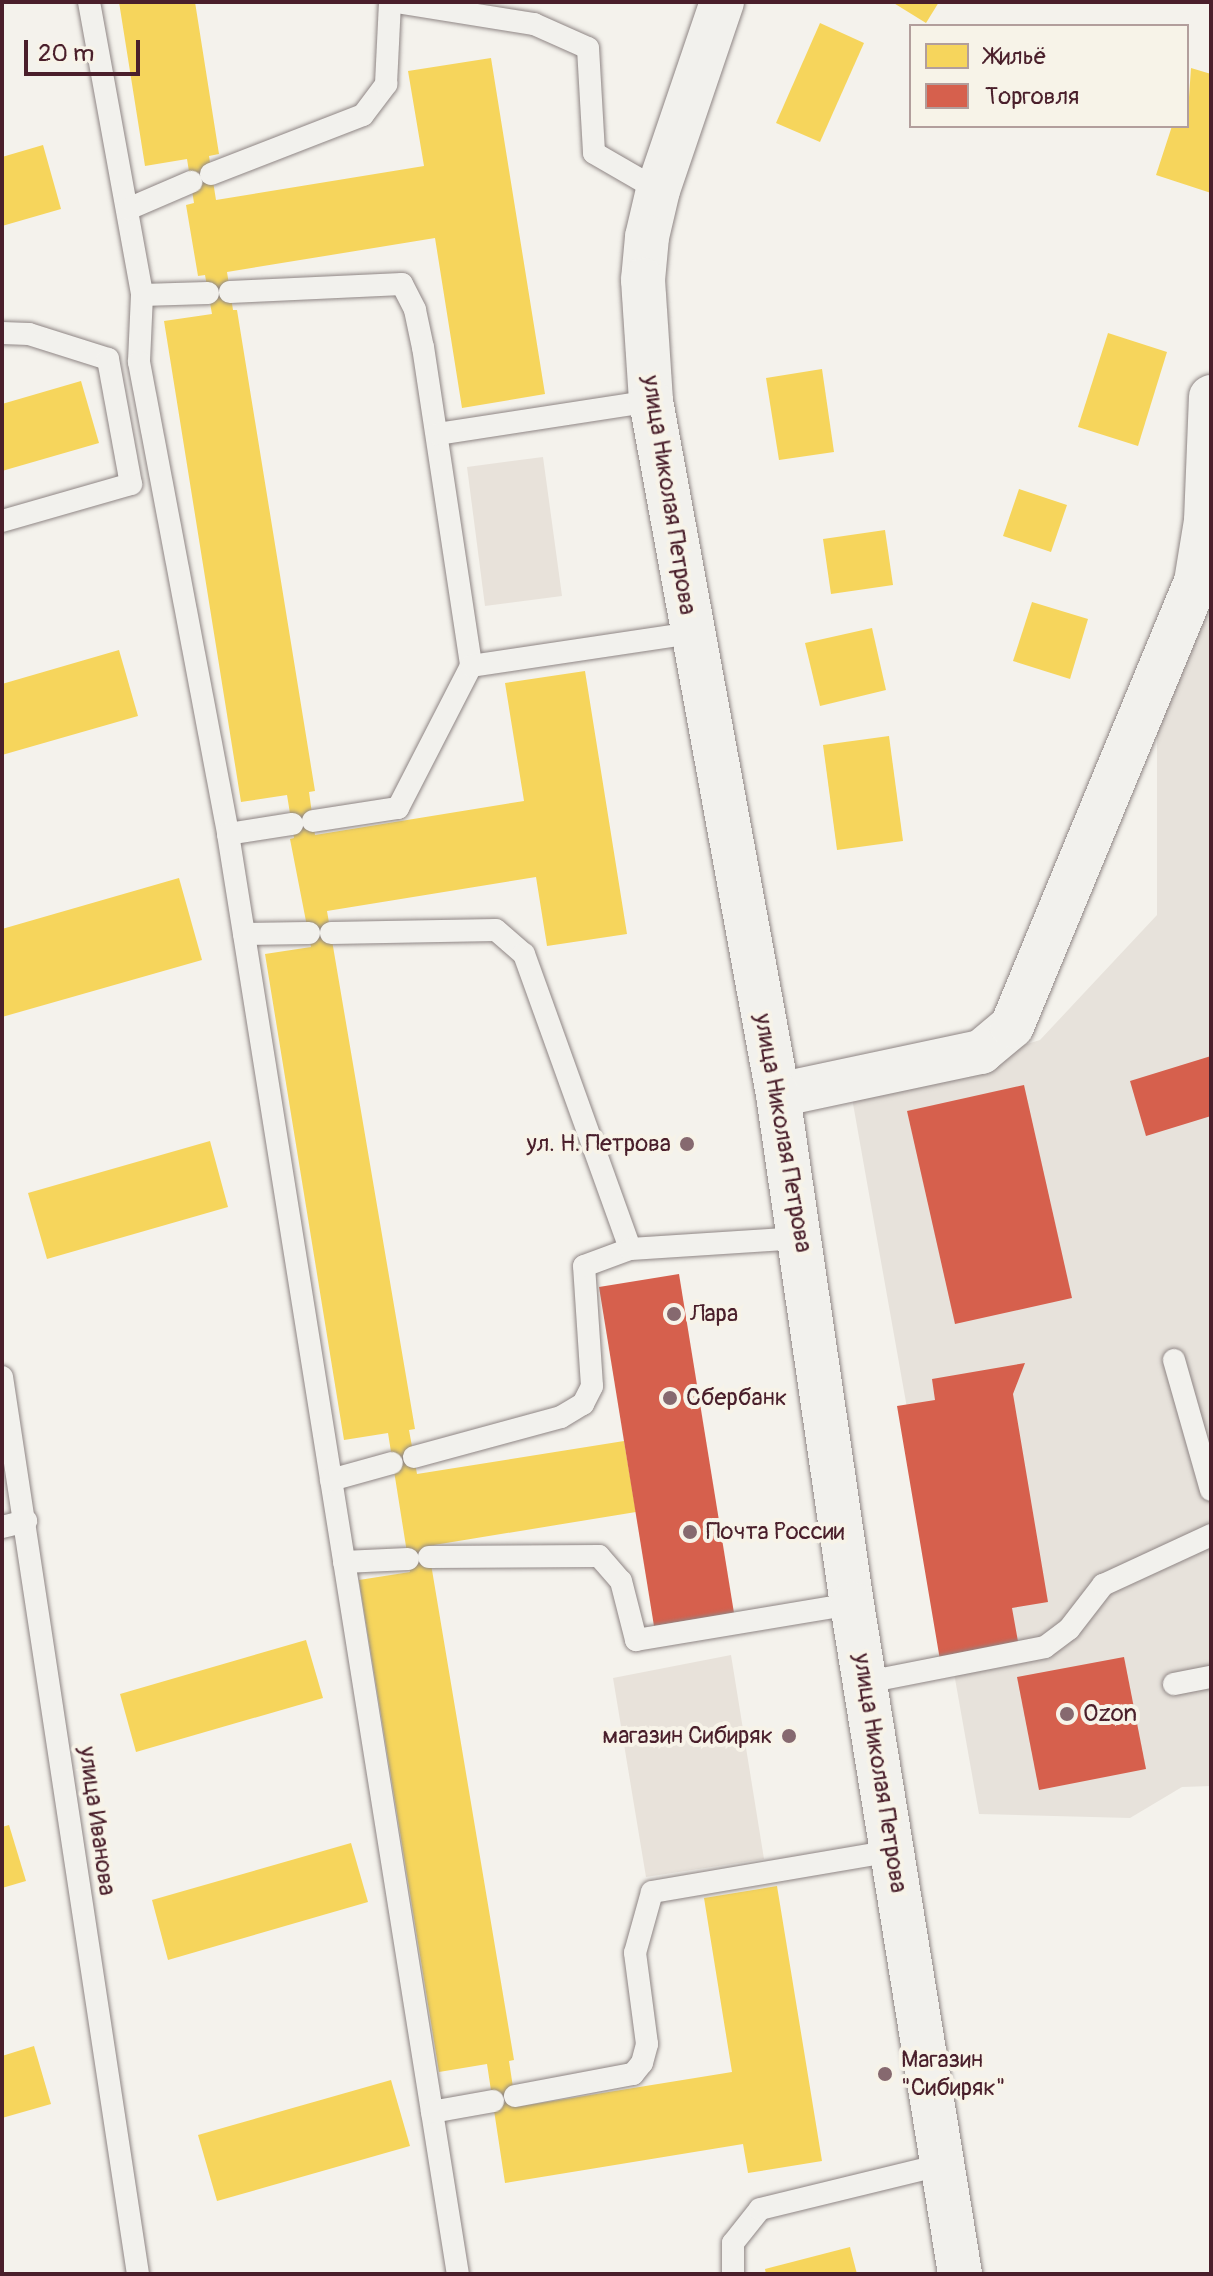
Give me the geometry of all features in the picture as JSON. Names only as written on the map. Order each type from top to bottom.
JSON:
[{"type":"main road","name":"улица Николая Петрова","points":[[722,2],[658,190],[643,280],[651,401],[778,1095],[852,1604],[960,2274]]},
{"type":"main road","points":[[778,1095],[981,1052],[1012,1026],[1196,582],[1206,521],[1211,397]]},
{"type":"lane","points":[[89,2],[142,295],[139,362],[228,834],[458,2274]]},
{"type":"lane","points":[[128,209],[363,115],[386,84],[393,2],[534,24],[588,48],[594,153],[658,190]]},
{"type":"lane","points":[[142,295],[402,284],[415,310],[438,434],[471,666],[398,808],[228,834]]},
{"type":"lane","points":[[2,333],[29,334],[108,359],[131,484],[2,521]]},
{"type":"lane","points":[[438,434],[651,401]]},
{"type":"lane","points":[[471,666],[692,633]]},
{"type":"lane","points":[[244,934],[496,930],[524,954],[630,1249]]},
{"type":"lane","points":[[331,1480],[561,1417],[583,1404],[592,1386],[584,1266],[630,1249],[801,1238]]},
{"type":"lane","points":[[1174,1360],[1211,1490]]},
{"type":"lane","name":"улица Иванова","points":[[2,1377],[138,2274]]},
{"type":"lane","points":[[2,1527],[26,1521]]},
{"type":"lane","points":[[867,1682],[1045,1647],[1069,1629],[1103,1585],[1211,1535]]},
{"type":"lane","points":[[344,1562],[599,1556],[621,1581],[636,1640],[852,1604]]},
{"type":"lane","points":[[1174,1684],[1211,1677]]},
{"type":"lane","points":[[432,2112],[633,2074],[642,2063],[647,2044],[635,1953],[652,1892],[893,1851]]},
{"type":"lane","points":[[733,2274],[733,2243],[760,2209],[941,2165]]},
{"type":"shaded area","points":[[543,457],[562,596],[485,606],[467,467]]},
{"type":"shaded area","points":[[1211,522],[1211,1786],[1182,1787],[1130,1818],[979,1814],[852,1098],[1040,1040],[1157,915],[1157,687]]},
{"type":"shaded area","points":[[731,1655],[764,1859],[646,1877],[613,1678]]},
{"type":"building: Жильё","points":[[119,2],[195,2],[219,154],[209,156],[216,200],[424,166],[408,71],[491,58],[545,394],[462,408],[435,238],[227,272],[233,310],[237,310],[315,791],[309,792],[315,835],[524,801],[505,683],[585,671],[627,934],[547,946],[536,877],[327,911],[415,1429],[409,1430],[417,1474],[624,1441],[636,1512],[428,1546],[514,2060],[509,2061],[516,2107],[732,2072],[704,1898],[777,1886],[822,2161],[748,2173],[743,2144],[505,2183],[487,2064],[439,2072],[359,1580],[410,1572],[408,1559],[388,1433],[344,1440],[265,954],[311,947],[290,839],[294,838],[287,795],[241,802],[164,321],[212,314],[205,275],[198,276],[186,205],[194,203],[187,159],[145,166]]},
{"type":"building: Жильё","points":[[892,2],[939,2],[926,23]]},
{"type":"building: Жильё","points":[[820,23],[864,43],[820,142],[776,123]]},
{"type":"building: Жильё","points":[[1191,68],[1211,74],[1211,193],[1156,175],[1171,128],[1189,128]]},
{"type":"building: Жильё","points":[[43,145],[61,209],[2,226],[2,157]]},
{"type":"building: Жильё","points":[[1108,333],[1167,352],[1138,446],[1078,427]]},
{"type":"building: Жильё","points":[[822,369],[834,452],[779,460],[766,378]]},
{"type":"building: Жильё","points":[[81,381],[99,443],[2,471],[2,404]]},
{"type":"building: Жильё","points":[[1019,489],[1067,505],[1051,552],[1003,536]]},
{"type":"building: Жильё","points":[[885,530],[893,585],[831,594],[823,539]]},
{"type":"building: Жильё","points":[[1032,602],[1088,619],[1070,679],[1013,661]]},
{"type":"building: Жильё","points":[[872,628],[886,690],[820,706],[805,643]]},
{"type":"building: Жильё","points":[[119,650],[138,716],[2,755],[2,684]]},
{"type":"building: Жильё","points":[[889,736],[903,841],[837,850],[823,745]]},
{"type":"building: Жильё","points":[[179,878],[202,960],[2,1017],[2,929]]},
{"type":"building: Жильё","points":[[210,1141],[228,1207],[47,1259],[28,1193]]},
{"type":"building: Жильё","points":[[306,1640],[323,1698],[136,1752],[120,1694]]},
{"type":"building: Жильё","points":[[9,1825],[26,1881],[2,1888],[2,1827]]},
{"type":"building: Жильё","points":[[351,1843],[368,1902],[168,1960],[152,1900]]},
{"type":"building: Жильё","points":[[34,2046],[51,2104],[2,2118],[2,2056]]},
{"type":"building: Жильё","points":[[391,2080],[410,2146],[217,2201],[198,2135]]},
{"type":"building: Жильё","points":[[850,2247],[857,2274],[766,2274],[765,2269]]},
{"type":"building: Торговля","points":[[1211,1056],[1211,1116],[1146,1136],[1130,1081]]},
{"type":"building: Торговля","points":[[1024,1085],[1072,1298],[955,1324],[907,1111]]},
{"type":"building: Торговля","points":[[679,1274],[734,1613],[654,1626],[599,1287]]},
{"type":"building: Торговля","points":[[1025,1363],[1013,1394],[1048,1602],[1012,1608],[1019,1647],[940,1660],[897,1406],[935,1400],[932,1379]]},
{"type":"building: Торговля","points":[[1124,1657],[1146,1769],[1039,1790],[1017,1677]]},
{"type":"place","name":"ул. Н. Петрова","points":[[687,1144]]},
{"type":"place","name":"Лара","points":[[674,1314]]},
{"type":"place","name":"Сбербанк","points":[[670,1398]]},
{"type":"place","name":"Почта России","points":[[690,1532]]},
{"type":"place","name":"Ozon","points":[[1067,1714]]},
{"type":"place","name":"магазин Сибиряк","points":[[789,1736]]},
{"type":"place","name":"Магазин \"Сибиряк\"","points":[[885,2074]]}]
